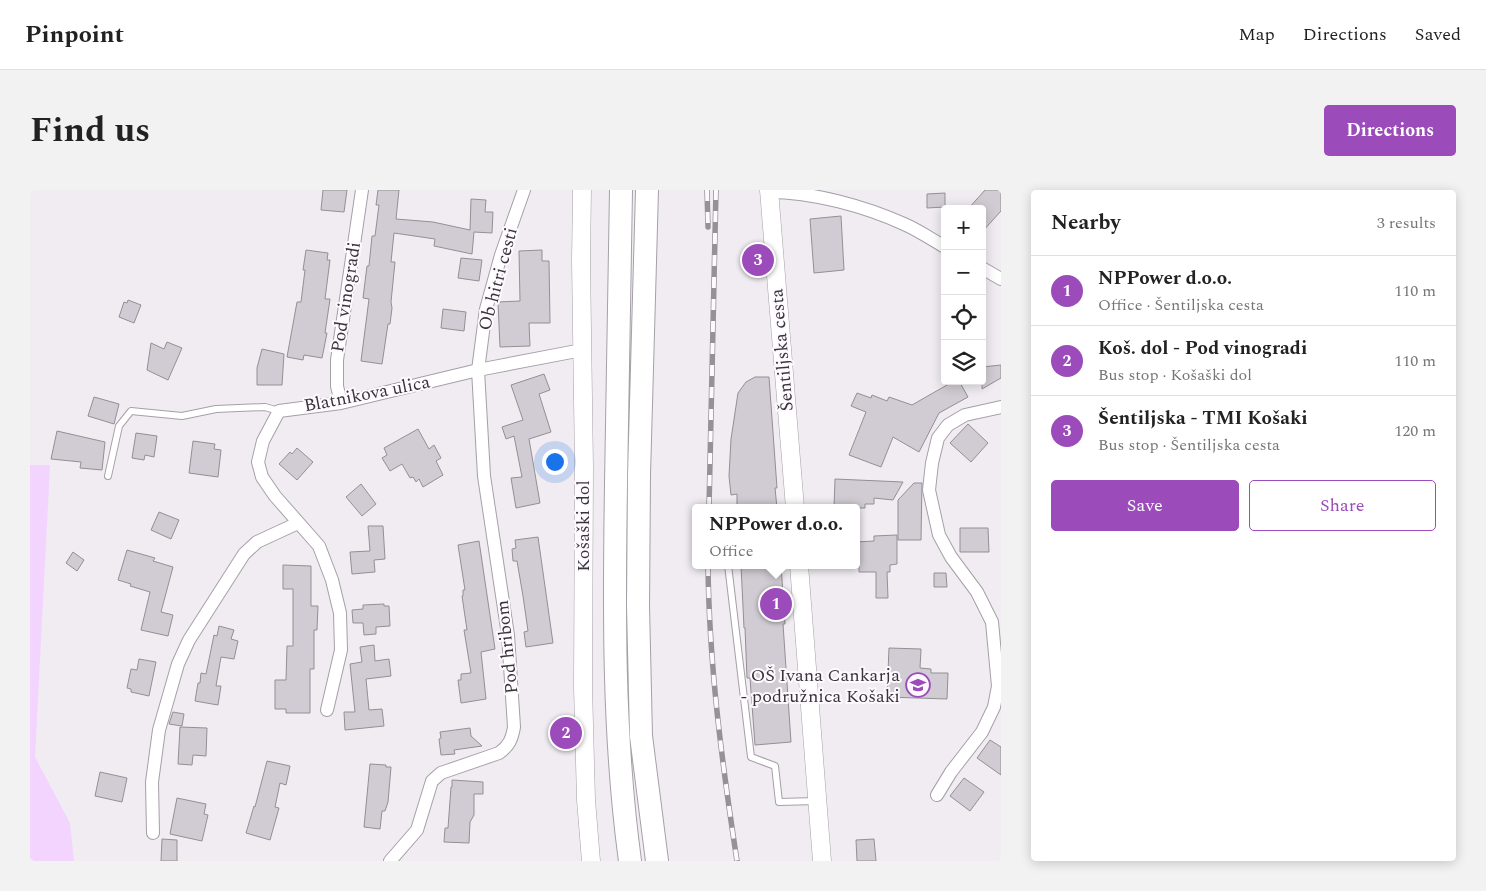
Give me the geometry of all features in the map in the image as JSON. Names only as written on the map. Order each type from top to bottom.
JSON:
[{"type":"highway","points":[[621,190],[614,606],[618,735],[630,861]]},
{"type":"highway","points":[[646,190],[639,475],[638,606],[641,736],[656,861]]},
{"type":"street","name":"Pod vinogradi","points":[[342,404],[337,386],[337,360],[362,190]]},
{"type":"street","name":"Ob hitri cesti","points":[[478,370],[486,309],[501,254],[524,190]]},
{"type":"street","name":"Košaški dol","points":[[582,190],[583,696],[586,800],[591,861]]},
{"type":"street","name":"Šentiljska cesta","points":[[795,504],[769,191],[788,192],[876,212],[906,225],[941,244]]},
{"type":"street","points":[[986,270],[1001,279]]},
{"type":"street","name":"Blatnikova ulica","points":[[279,411],[342,404],[478,370],[582,350]]},
{"type":"street","name":"Pod hribom","points":[[390,861],[417,830],[432,781],[441,773],[500,753],[507,747],[514,727],[508,635],[484,476],[478,370]]},
{"type":"street","points":[[937,795],[951,772],[982,732],[994,707],[998,686],[992,622],[977,592],[951,557],[939,535],[929,490],[932,463],[938,438],[948,425],[965,415],[1001,407]]},
{"type":"street","points":[[279,411],[263,441],[258,462],[262,477],[275,496],[319,546],[332,580],[340,614],[341,650],[327,710]]},
{"type":"street","points":[[153,833],[152,782],[158,730],[178,664],[189,640],[244,554],[257,542],[298,523]]},
{"type":"street","points":[[799,569],[822,861]]},
{"type":"lane","name":"Blatnikova ulica","points":[[108,476],[119,426],[131,411],[182,416],[216,409],[265,407],[279,411]]},
{"type":"lane","points":[[728,569],[751,757],[776,766],[779,802],[817,801]]},
{"type":"shaded area","points":[[30,465],[50,465],[35,757],[70,823],[74,861],[30,861]]},
{"type":"building","points":[[323,190],[347,190],[344,212],[321,210]]},
{"type":"building","points":[[378,190],[399,190],[396,219],[433,222],[470,230],[471,199],[486,200],[485,212],[493,212],[492,233],[474,232],[472,254],[434,246],[435,239],[394,233],[391,262],[395,262],[392,308],[382,364],[361,361],[369,299],[363,298],[372,236],[375,236],[379,205],[376,205]]},
{"type":"building","points":[[985,190],[1001,190],[1001,211],[986,228],[986,205],[972,205]]},
{"type":"building","points":[[945,193],[945,205],[941,205],[941,207],[927,208],[927,194]]},
{"type":"building","points":[[841,216],[844,270],[814,273],[810,219]]},
{"type":"building","points":[[306,250],[328,253],[327,260],[330,260],[325,299],[330,299],[325,333],[327,333],[322,358],[304,355],[303,360],[287,357],[297,302],[301,302]]},
{"type":"building","points":[[542,250],[542,261],[549,261],[550,323],[529,323],[530,346],[500,347],[498,302],[520,301],[519,251]]},
{"type":"building","points":[[461,258],[482,260],[479,281],[458,278]]},
{"type":"building","points":[[128,300],[141,305],[134,323],[119,317],[124,302],[127,303]]},
{"type":"building","points":[[443,309],[466,312],[464,331],[441,328]]},
{"type":"building","points":[[167,342],[182,348],[168,380],[147,370],[151,343],[164,349]]},
{"type":"building","points":[[262,349],[284,354],[282,385],[257,385],[257,368]]},
{"type":"building","points":[[1001,365],[1001,378],[982,389],[982,385],[986,385],[986,367]]},
{"type":"building","points":[[544,374],[550,390],[539,394],[551,432],[529,439],[540,503],[516,508],[511,478],[522,477],[514,436],[506,439],[502,427],[523,420],[511,385]]},
{"type":"building","points":[[755,377],[769,377],[777,504],[737,504],[737,494],[731,495],[729,476],[731,439],[738,393],[746,382]]},
{"type":"building","points":[[947,385],[961,385],[968,397],[939,413],[919,452],[893,437],[881,467],[849,455],[866,412],[851,406],[857,393],[871,398],[872,395],[887,401],[889,397],[912,405]]},
{"type":"building","points":[[94,397],[119,404],[114,424],[88,416]]},
{"type":"building","points":[[968,424],[988,443],[971,462],[950,443]]},
{"type":"building","points":[[418,429],[429,449],[434,445],[441,458],[436,461],[443,475],[423,487],[419,479],[416,482],[413,477],[410,478],[402,464],[390,471],[382,458],[387,455],[384,448]]},
{"type":"building","points":[[57,431],[105,442],[102,470],[80,468],[81,462],[51,459]]},
{"type":"building","points":[[136,433],[157,436],[154,457],[145,455],[144,460],[132,458]]},
{"type":"building","points":[[193,441],[215,444],[214,449],[221,450],[218,477],[189,473]]},
{"type":"building","points":[[297,448],[313,462],[297,480],[279,464],[290,452],[292,454]]},
{"type":"building","points":[[835,479],[903,482],[893,500],[874,498],[874,504],[865,504],[865,508],[860,508],[860,504],[834,504]]},
{"type":"building","points":[[914,483],[922,483],[921,540],[898,540],[898,500]]},
{"type":"building","points":[[361,484],[376,504],[362,516],[346,497]]},
{"type":"building","points":[[159,512],[179,520],[171,539],[151,530]]},
{"type":"building","points":[[368,526],[383,526],[385,559],[374,560],[375,572],[352,574],[350,552],[370,551]]},
{"type":"building","points":[[960,528],[988,528],[989,552],[960,552]]},
{"type":"building","points":[[897,535],[897,564],[890,565],[890,572],[887,572],[888,598],[876,598],[876,572],[859,572],[860,542],[874,541],[874,536]]},
{"type":"building","points":[[538,537],[553,643],[526,647],[524,632],[528,631],[523,596],[517,561],[513,561],[512,549],[516,548],[515,540]]},
{"type":"building","points":[[479,541],[495,649],[481,652],[486,699],[461,703],[458,680],[461,680],[461,674],[471,673],[464,630],[467,630],[462,596],[463,590],[465,590],[458,545]]},
{"type":"building","points":[[127,550],[155,558],[153,561],[173,567],[161,612],[173,615],[168,636],[141,630],[150,592],[118,580]]},
{"type":"building","points":[[73,552],[84,560],[77,571],[66,563]]},
{"type":"building","points":[[283,565],[311,566],[311,606],[318,606],[317,630],[314,630],[314,669],[310,669],[310,713],[286,713],[286,709],[275,709],[275,680],[286,680],[287,646],[293,646],[293,589],[283,589]]},
{"type":"building","points":[[741,569],[781,569],[791,742],[755,745],[750,678],[747,678]]},
{"type":"building","points":[[934,573],[946,573],[947,587],[934,587]]},
{"type":"building","points":[[384,604],[384,606],[389,606],[390,626],[376,627],[376,634],[364,635],[363,623],[353,623],[352,610],[363,609],[363,605]]},
{"type":"building","points":[[219,626],[234,630],[231,639],[238,641],[234,659],[221,657],[216,686],[221,686],[218,705],[195,701],[201,673],[206,674],[214,635],[217,636]]},
{"type":"building","points":[[374,645],[375,661],[389,659],[391,676],[366,679],[369,710],[382,709],[384,726],[345,730],[344,712],[355,712],[350,664],[362,662],[360,647]]},
{"type":"building","name":"OŠ Ivana Cankarja - podružnica Košaki","points":[[889,648],[921,649],[920,668],[931,669],[931,673],[948,673],[947,699],[887,697]]},
{"type":"building","points":[[139,659],[156,662],[149,696],[131,692],[131,689],[127,688],[131,669],[137,670]]},
{"type":"building","points":[[173,712],[184,714],[182,726],[169,724]]},
{"type":"building","points":[[180,727],[207,728],[206,756],[193,755],[192,765],[178,764]]},
{"type":"building","points":[[470,728],[471,736],[482,746],[454,750],[455,754],[441,755],[440,732]]},
{"type":"building","points":[[990,740],[1001,747],[1001,775],[977,758]]},
{"type":"building","points":[[267,761],[290,766],[286,785],[280,783],[275,807],[279,808],[270,840],[246,833]]},
{"type":"building","points":[[370,764],[391,767],[388,802],[385,811],[382,811],[380,829],[364,827]]},
{"type":"building","points":[[100,772],[127,778],[122,802],[95,796]]},
{"type":"building","points":[[964,778],[984,792],[970,811],[950,796]]},
{"type":"building","points":[[452,780],[483,782],[483,794],[474,794],[474,815],[470,822],[469,843],[444,842],[445,828],[448,828]]},
{"type":"building","points":[[177,798],[206,804],[204,814],[208,815],[202,841],[170,834]]},
{"type":"building","points":[[162,839],[177,840],[177,861],[161,861]]},
{"type":"building","points":[[874,839],[876,861],[857,861],[856,840]]},
{"type":"railway","points":[[707,190],[708,227]]},
{"type":"railway","points":[[709,504],[716,190]]},
{"type":"railway","points":[[708,569],[717,714],[737,861]]},
{"type":"place","name":"Šentiljska - TMI Košaki","points":[[758,260]]},
{"type":"place","name":"NPPower d.o.o.","points":[[776,604]]},
{"type":"place","name":"OŠ Ivana Cankarja - podružnica Košaki","points":[[918,685]]},
{"type":"place","name":"Koš. dol - Pod vinogradi","points":[[566,733]]}]
